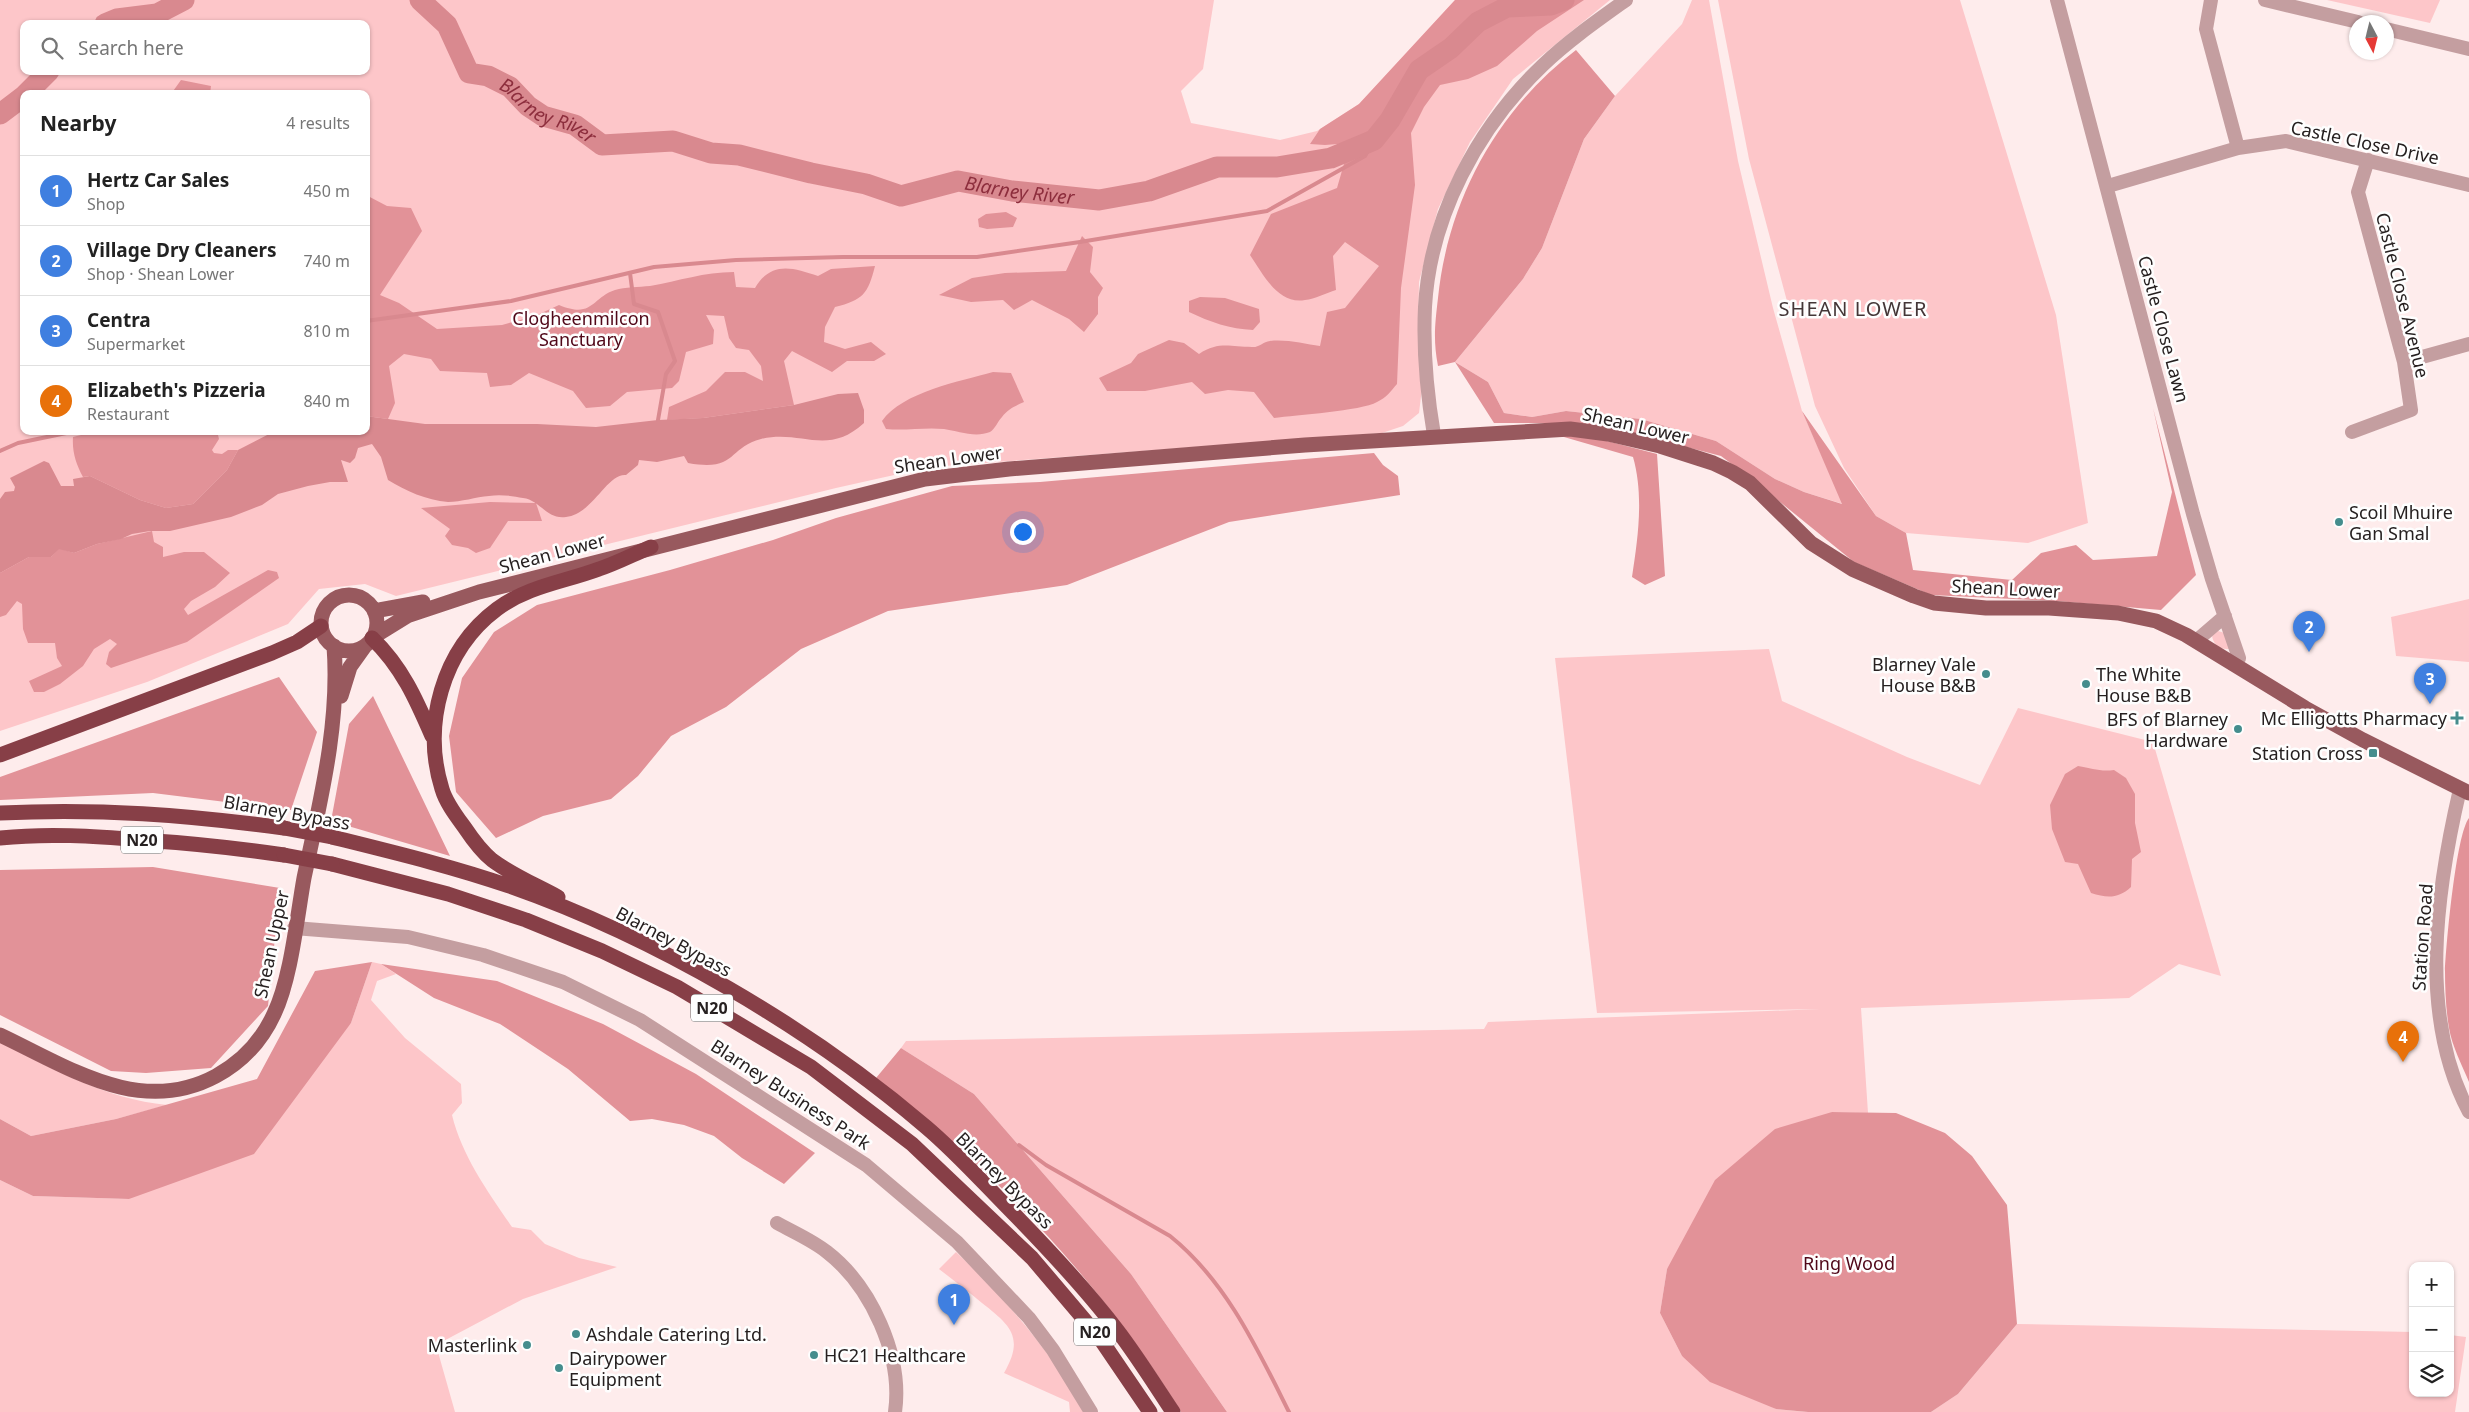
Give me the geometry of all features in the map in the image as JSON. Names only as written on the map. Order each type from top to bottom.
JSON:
[{"type":"highway","points":[[652,547],[598,570],[548,584],[522,594],[498,609],[484,621],[459,650],[444,678],[436,713],[434,738],[443,791],[475,843],[492,860],[520,877],[618,926],[670,955]]},
{"type":"highway","points":[[0,755],[272,653],[297,642],[321,626]]},
{"type":"highway","points":[[371,640],[391,656],[406,681],[434,738]]},
{"type":"highway","name":"Blarney Bypass","points":[[0,813],[113,811],[200,817],[284,828],[332,837],[426,860],[513,887],[626,934],[670,955],[783,1022],[858,1074],[927,1128],[1057,1258],[1116,1329],[1173,1412]]},
{"type":"highway","name":"Blarney Bypass","points":[[0,838],[67,835],[202,844],[284,855],[332,864],[448,894],[526,920],[602,951],[677,987],[811,1067],[912,1144],[1032,1258],[1099,1337],[1150,1412]]},
{"type":"main road","name":"Shean Lower","points":[[371,640],[406,616],[479,592],[925,479],[1009,469],[1434,436],[1570,429],[1608,434],[1660,446],[1712,463],[1732,472],[1750,484],[1811,543],[1852,569],[1934,603],[1986,608],[2049,608],[2118,613],[2156,621],[2196,641],[2355,736],[2465,791]]},
{"type":"main road","name":"Shean Lower","points":[[374,610],[479,592]]},
{"type":"main road","points":[[344,596],[360,598],[374,610],[377,624],[371,640],[351,651],[334,646],[323,634],[321,626],[325,610],[337,598],[344,596]]},
{"type":"main road","name":"Shean Upper","points":[[0,1035],[71,1069],[119,1088],[154,1092],[190,1088],[235,1065],[262,1036],[275,1013],[284,984],[334,717],[350,666],[371,640]]},
{"type":"main road","name":"Shean Upper","points":[[334,646],[336,679],[334,717]]},
{"type":"street","points":[[1434,436],[1425,332],[1425,306],[1435,247],[1455,189],[1491,126],[1514,95],[1544,64],[1626,0]]},
{"type":"street","points":[[2211,0],[2206,29],[2238,148]]},
{"type":"street","points":[[2264,0],[2349,20]]},
{"type":"street","name":"Castle Close Lawn","points":[[2058,1],[2193,514],[2239,658],[2233,664]]},
{"type":"street","points":[[2394,31],[2469,49]]},
{"type":"street","name":"Castle Close Drive","points":[[2108,186],[2238,148],[2286,141],[2469,184]]},
{"type":"street","name":"Castle Close Avenue","points":[[2352,432],[2410,410],[2404,362],[2358,192],[2368,160]]},
{"type":"street","points":[[2404,362],[2469,344]]},
{"type":"street","points":[[2196,641],[2225,616]]},
{"type":"street","name":"Station Road","points":[[2465,791],[2453,821],[2440,906],[2435,979],[2438,1018],[2448,1061],[2469,1112]]},
{"type":"street","name":"Blarney Business Park","points":[[294,928],[408,937],[483,955],[563,982],[640,1020],[866,1165],[957,1242],[1028,1318],[1053,1350],[1092,1412]]},
{"type":"street","points":[[777,1223],[826,1252],[846,1270],[864,1294],[881,1323],[890,1351],[895,1384],[894,1412]]},
{"type":"green space","name":"Clogheenmilcon Sanctuary","points":[[0,0],[1214,0],[1203,69],[1181,91],[1191,123],[1280,140],[1317,131],[1359,104],[1455,0],[1610,0],[1513,79],[1470,142],[1438,209],[1419,282],[1418,336],[1422,388],[1419,413],[1403,426],[1382,433],[930,467],[836,488],[396,596],[365,584],[319,589],[288,624],[147,682],[0,731]]},
{"type":"green space","points":[[1455,0],[1584,0],[1537,31],[1497,66],[1468,79],[1440,85],[1424,107],[1411,133],[1415,185],[1401,288],[1397,384],[1390,392],[1377,402],[1357,408],[1274,418],[1254,392],[1228,390],[1205,394],[1192,382],[1145,391],[1107,391],[1099,378],[1131,363],[1138,354],[1169,340],[1184,343],[1199,354],[1213,347],[1254,347],[1276,341],[1320,346],[1327,312],[1345,308],[1379,266],[1345,242],[1333,256],[1336,290],[1305,300],[1295,300],[1287,298],[1272,286],[1250,255],[1271,214],[1337,188],[1350,143],[1310,144],[1320,129],[1359,104]]},
{"type":"green space","points":[[1692,0],[1709,0],[1738,161],[1773,308],[1802,411],[1843,504],[1804,492],[1775,479],[1716,441],[1641,419],[1566,411],[1532,417],[1504,413],[1488,382],[1455,362],[1523,279],[1542,248],[1584,139],[1615,96],[1682,24]]},
{"type":"green space","points":[[1718,0],[1960,0],[2056,315],[2088,523],[2028,543],[1906,533],[1876,516],[1844,468],[1815,406],[1749,159]]},
{"type":"green space","points":[[2327,0],[2440,0],[2430,23]]},
{"type":"green space","points":[[1576,50],[1615,96],[1584,139],[1542,248],[1523,279],[1455,362],[1438,366],[1435,348],[1435,324],[1444,262],[1453,226],[1465,192],[1481,160],[1500,129],[1523,100],[1548,74]]},
{"type":"green space","points":[[181,80],[211,86],[210,90],[174,90]]},
{"type":"green space","points":[[370,197],[387,206],[411,208],[422,231],[380,295],[399,303],[437,329],[502,325],[535,316],[559,305],[570,309],[585,309],[615,290],[650,286],[712,273],[734,272],[736,287],[755,288],[768,273],[783,268],[799,270],[818,276],[831,269],[875,266],[870,283],[863,294],[852,302],[835,307],[825,327],[824,342],[845,349],[871,342],[886,354],[874,361],[847,361],[832,372],[792,351],[784,361],[794,405],[703,418],[667,420],[669,407],[706,391],[725,372],[745,372],[763,381],[761,366],[749,350],[736,348],[729,338],[724,316],[706,315],[714,330],[713,344],[686,352],[679,381],[672,388],[627,392],[610,406],[586,408],[573,391],[529,373],[511,385],[490,387],[487,373],[440,371],[431,359],[404,354],[389,366],[395,403],[388,419],[370,417]]},
{"type":"green space","points":[[1006,212],[1017,218],[1013,227],[987,229],[979,227],[978,219],[986,214]]},
{"type":"green space","points":[[1082,236],[1093,247],[1090,272],[1103,288],[1098,297],[1098,314],[1084,332],[1069,319],[1032,300],[1014,310],[1003,300],[971,302],[939,295],[972,278],[1005,273],[1066,271]]},
{"type":"green space","points":[[1200,297],[1225,298],[1259,309],[1260,322],[1253,330],[1236,328],[1189,312],[1189,301]]},
{"type":"green space","points":[[1455,362],[1488,382],[1504,413],[1532,417],[1566,411],[1641,419],[1716,441],[1775,479],[1804,492],[1842,504],[1802,411],[1876,516],[1906,533],[1913,570],[2012,580],[2041,553],[2076,545],[2093,560],[2157,556],[2172,492],[2153,408],[2196,575],[2161,610],[2057,601],[1931,595],[1854,562],[1721,456],[1621,430],[1580,423],[1494,423]]},
{"type":"green space","points":[[993,372],[1011,373],[1024,402],[1007,412],[990,432],[973,434],[944,429],[886,429],[882,421],[903,402],[917,395]]},
{"type":"green space","points":[[1580,434],[1657,454],[1665,576],[1645,585],[1632,577],[1639,517],[1638,486],[1633,457],[1557,435]]},
{"type":"green space","points":[[81,435],[218,435],[219,439],[212,450],[214,453],[222,454],[228,450],[238,450],[227,470],[193,504],[166,508],[140,500],[90,476],[83,477],[75,458],[73,437]]},
{"type":"green space","points":[[1374,453],[1383,465],[1398,476],[1400,495],[1229,522],[1067,585],[888,611],[801,649],[726,707],[671,736],[638,776],[611,799],[543,816],[496,838],[456,792],[449,736],[462,678],[494,632],[537,605],[670,570],[773,540],[836,518],[952,486],[1040,482]]},
{"type":"green space","points":[[490,502],[536,503],[542,521],[508,521],[490,548],[476,553],[468,548],[452,545],[445,536],[450,529],[421,508]]},
{"type":"green space","points":[[152,531],[154,542],[163,547],[163,557],[184,552],[204,552],[230,573],[215,587],[191,601],[184,609],[188,615],[268,570],[277,572],[279,578],[187,642],[111,668],[106,664],[109,652],[117,644],[110,639],[94,649],[83,666],[60,684],[44,692],[34,692],[29,681],[62,666],[57,658],[55,643],[28,643],[23,629],[22,604],[17,601],[6,615],[0,617],[0,573],[29,557],[51,557],[59,548],[74,553],[97,544]]},
{"type":"green space","points":[[2469,599],[2469,662],[2396,656],[2391,617]]},
{"type":"green space","points":[[2218,631],[2225,633],[2229,649],[2217,646],[2215,643],[2212,634]]},
{"type":"green space","points":[[1769,649],[1782,701],[1907,757],[1980,785],[2018,708],[2153,742],[2221,976],[2179,964],[2129,998],[1861,1008],[1868,1113],[1832,1112],[1667,1269],[1660,1313],[1682,1356],[1776,1409],[1808,1412],[1227,1412],[1131,1274],[974,1094],[901,1048],[906,1041],[1484,1029],[1488,1022],[1821,1009],[1597,1013],[1555,658]]},
{"type":"green space","points":[[279,677],[317,732],[291,810],[153,793],[0,800],[0,777]]},
{"type":"green space","points":[[373,696],[450,856],[331,821],[349,724]]},
{"type":"green space","points":[[2078,766],[2100,770],[2114,770],[2126,778],[2135,794],[2135,823],[2141,852],[2132,859],[2131,887],[2122,894],[2102,896],[2091,893],[2078,864],[2065,862],[2052,829],[2050,805],[2065,774]]},
{"type":"green space","points":[[2469,818],[2469,1082],[2450,1035],[2446,1007],[2445,971],[2456,867],[2464,828]]},
{"type":"green space","points":[[153,867],[280,888],[268,1006],[211,1068],[146,1073],[111,1071],[0,1015],[0,870]]},
{"type":"green space","points":[[372,962],[381,964],[396,974],[377,981],[371,1000],[405,1038],[461,1084],[462,1103],[452,1115],[456,1130],[477,1173],[512,1227],[531,1230],[545,1244],[579,1258],[617,1267],[523,1299],[436,1345],[455,1412],[0,1412],[0,1180],[33,1196],[129,1199],[351,1023]]},
{"type":"green space","points":[[372,962],[351,1023],[254,1154],[129,1199],[33,1196],[0,1180],[0,1119],[31,1136],[116,1119],[257,1079],[315,971]]},
{"type":"green space","points":[[381,964],[497,981],[603,1024],[696,1074],[815,1153],[784,1184],[742,1158],[714,1136],[684,1125],[652,1119],[630,1121],[568,1069],[500,1024],[434,998]]},
{"type":"green space","points":[[0,1042],[101,1090],[144,1102],[167,1105],[116,1119],[31,1136],[0,1119]]},
{"type":"green space","points":[[901,1048],[974,1094],[1131,1274],[1227,1412],[1181,1412],[1117,1318],[1044,1232],[963,1151],[876,1078]]},
{"type":"green space","name":"Ring Wood","points":[[1832,1112],[1896,1113],[1945,1133],[1972,1156],[2007,1205],[2017,1324],[1958,1394],[1931,1412],[1808,1412],[1776,1409],[1710,1382],[1682,1356],[1660,1313],[1667,1269],[1715,1180],[1775,1129]]},
{"type":"green space","points":[[956,1252],[1010,1307],[1058,1369],[1085,1412],[1070,1412],[1069,1402],[1004,1373],[1010,1361],[1014,1341],[1007,1325],[939,1269]]},
{"type":"green space","points":[[2017,1324],[2409,1332],[2409,1397],[2454,1397],[2454,1336],[2466,1337],[2455,1412],[1931,1412],[1958,1394]]},
{"type":"shaded area","points":[[858,393],[864,410],[864,423],[851,433],[826,440],[789,437],[761,439],[750,443],[724,462],[715,464],[688,463],[684,456],[657,462],[639,460],[638,465],[626,475],[612,480],[584,509],[566,517],[554,516],[534,502],[515,497],[493,495],[448,502],[417,494],[388,480],[381,457],[372,444],[358,448],[355,458],[350,463],[341,460],[348,482],[330,482],[278,494],[262,505],[231,517],[170,531],[150,531],[132,534],[74,553],[59,549],[51,557],[29,557],[0,573],[0,499],[5,492],[14,491],[15,487],[10,478],[44,461],[49,463],[61,486],[74,486],[73,479],[90,476],[140,500],[166,508],[193,504],[227,470],[238,450],[267,435],[370,435],[370,417],[425,424],[537,424],[596,427],[658,420],[703,418],[794,405],[838,394]]},
{"type":"waterway","name":"Blarney River","points":[[115,20],[157,14],[184,0]]},
{"type":"waterway","name":"Blarney River","points":[[420,0],[447,25],[469,73],[488,76],[510,87],[528,106],[543,116],[575,125],[602,145],[673,141],[711,153],[739,155],[811,173],[866,184],[901,196],[958,181],[1012,191],[1099,200],[1149,191],[1217,167],[1277,167],[1331,158],[1374,140],[1390,120],[1419,70],[1451,48],[1478,22],[1507,7],[1551,5],[1564,0]]},
{"type":"waterway","name":"Blarney River","points":[[30,90],[45,75]]},
{"type":"waterway","name":"Blarney River","points":[[0,114],[20,99]]},
{"type":"waterway","points":[[370,320],[511,301],[654,267],[736,260],[843,257],[977,257],[1267,211],[1365,156],[1374,140]]},
{"type":"waterway","points":[[630,273],[634,304],[658,312],[675,361],[666,374],[658,420]]},
{"type":"waterway","points":[[0,451],[18,443],[57,435]]},
{"type":"waterway","points":[[1019,1145],[1046,1165],[1170,1236],[1190,1254],[1208,1273],[1238,1317],[1265,1364],[1289,1412]]},
{"type":"place","name":"Scoil Mhuire Gan Smal","points":[[2339,522]]},
{"type":"place","name":"Village Dry Cleaners","points":[[2309,652]]},
{"type":"place","name":"Blarney Vale House B&B","points":[[1986,674]]},
{"type":"place","name":"The White House B&B","points":[[2086,684]]},
{"type":"place","name":"Centra","points":[[2430,704]]},
{"type":"place","name":"Mc Elligotts Pharmacy","points":[[2457,718]]},
{"type":"place","name":"BFS of Blarney Hardware","points":[[2238,729]]},
{"type":"place","name":"Station Cross","points":[[2373,753]]},
{"type":"place","name":"Elizabeth's Pizzeria","points":[[2403,1062]]},
{"type":"place","name":"Hertz Car Sales","points":[[954,1325]]},
{"type":"place","name":"Ashdale Catering Ltd.","points":[[576,1334]]},
{"type":"place","name":"Masterlink","points":[[527,1345]]},
{"type":"place","name":"HC21 Healthcare","points":[[814,1355]]},
{"type":"place","name":"Dairypower Equipment","points":[[559,1368]]},
{"type":"district","name":"SHEAN LOWER","points":[[1853,308]]}]
